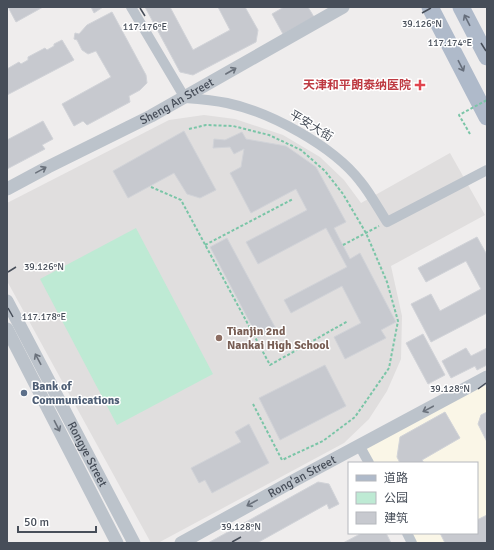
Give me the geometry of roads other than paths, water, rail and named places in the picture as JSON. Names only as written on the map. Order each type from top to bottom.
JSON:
[{"type":"main road","points":[[430,7],[487,117]]},
{"type":"main road","points":[[461,7],[483,39],[487,57]]},
{"type":"street","points":[[131,7],[184,98]]},
{"type":"street","name":"Sheng An Street","points":[[7,189],[184,98],[344,7]]},
{"type":"street","name":"平安大街","points":[[184,98],[228,103],[268,117],[297,130],[326,148],[360,180],[387,222],[487,170]]},
{"type":"street","name":"Rongye Street","points":[[7,301],[134,543]]},
{"type":"street","name":"Rongye Street","points":[[7,329],[117,543]]},
{"type":"street","name":"Rong'an Street","points":[[181,543],[359,445],[487,377]]},
{"type":"street","points":[[359,445],[368,462]]},
{"type":"street","points":[[408,534],[412,543]]},
{"type":"place","name":"天津和平朗泰纳医院","points":[[420,85]]},
{"type":"place","name":"Tianjin 2nd Nankai High School","points":[[219,338]]},
{"type":"place","name":"Bank of Communications","points":[[24,393]]}]
